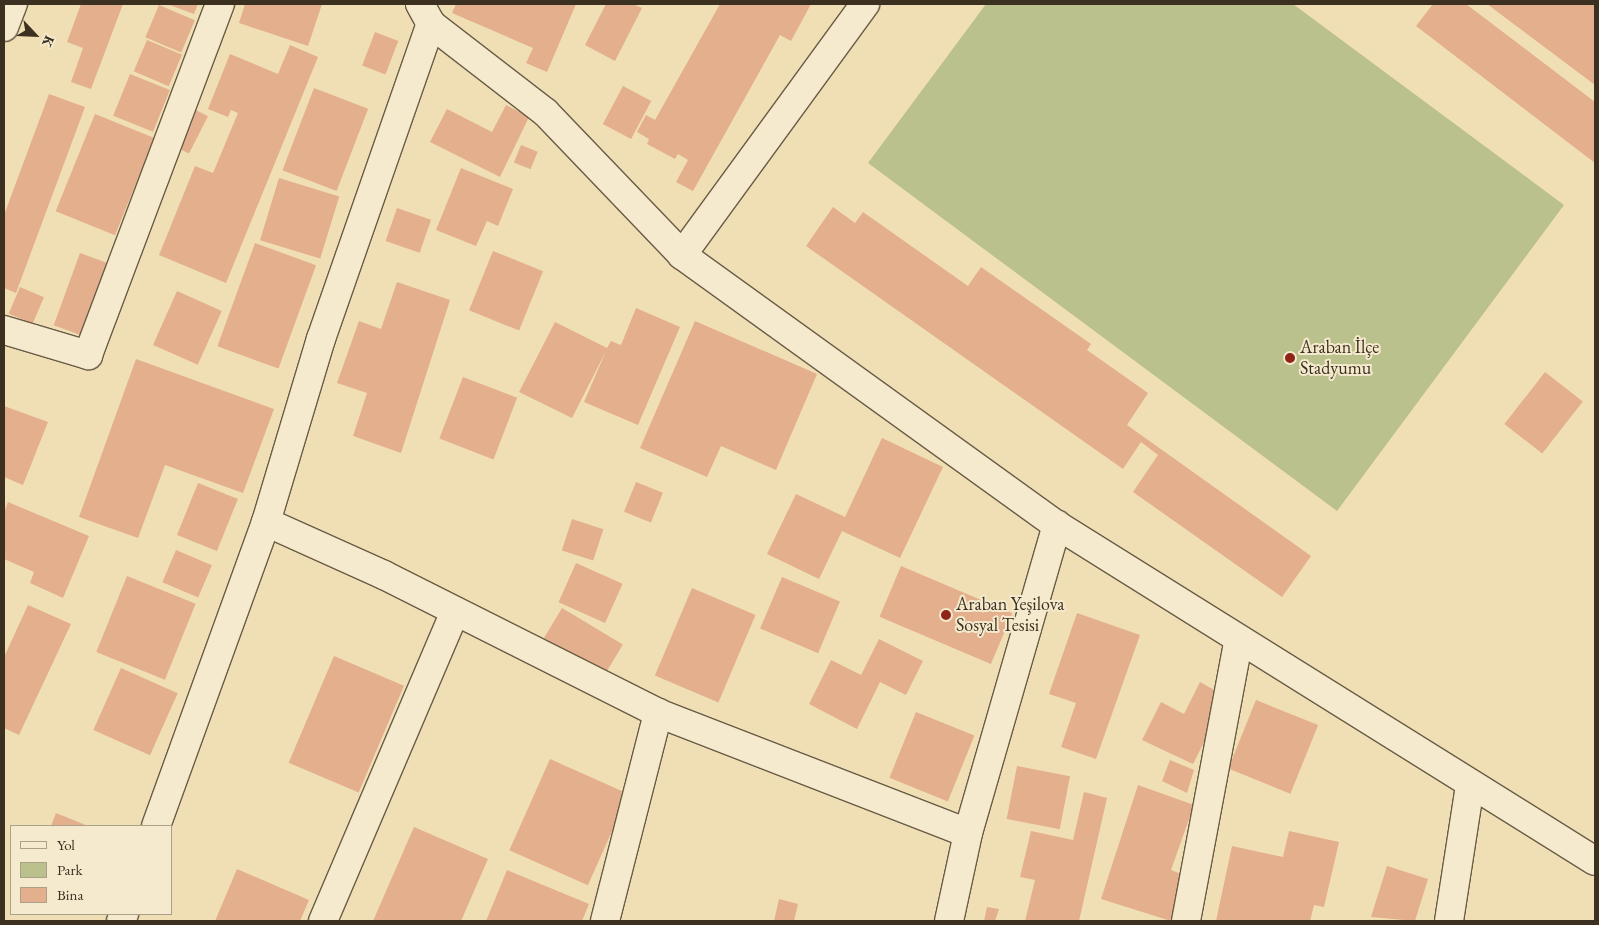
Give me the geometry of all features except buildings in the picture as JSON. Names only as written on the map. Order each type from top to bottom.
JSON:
[{"type":"street","points":[[4,27],[13,4]]},
{"type":"street","points":[[4,330],[88,355],[220,4]]},
{"type":"street","points":[[682,255],[865,4]]},
{"type":"street","points":[[156,825],[266,522],[321,339],[425,14],[546,113],[682,255],[1057,525],[1470,785],[1595,861]]},
{"type":"street","points":[[266,522],[455,612],[658,713],[968,833]]},
{"type":"street","points":[[949,921],[968,833],[1057,525]]},
{"type":"street","points":[[323,921],[455,612]]},
{"type":"street","points":[[1186,921],[1239,639]]},
{"type":"street","points":[[605,921],[658,713]]},
{"type":"street","points":[[1449,921],[1470,785]]},
{"type":"green space","name":"Araban İlçe Stadyumu","points":[[986,4],[1293,4],[1564,205],[1337,511],[868,163]]},
{"type":"place","name":"Araban İlçe Stadyumu","points":[[1290,358]]},
{"type":"place","name":"Araban Yeşilova Sosyal Tesisi","points":[[946,615]]}]
